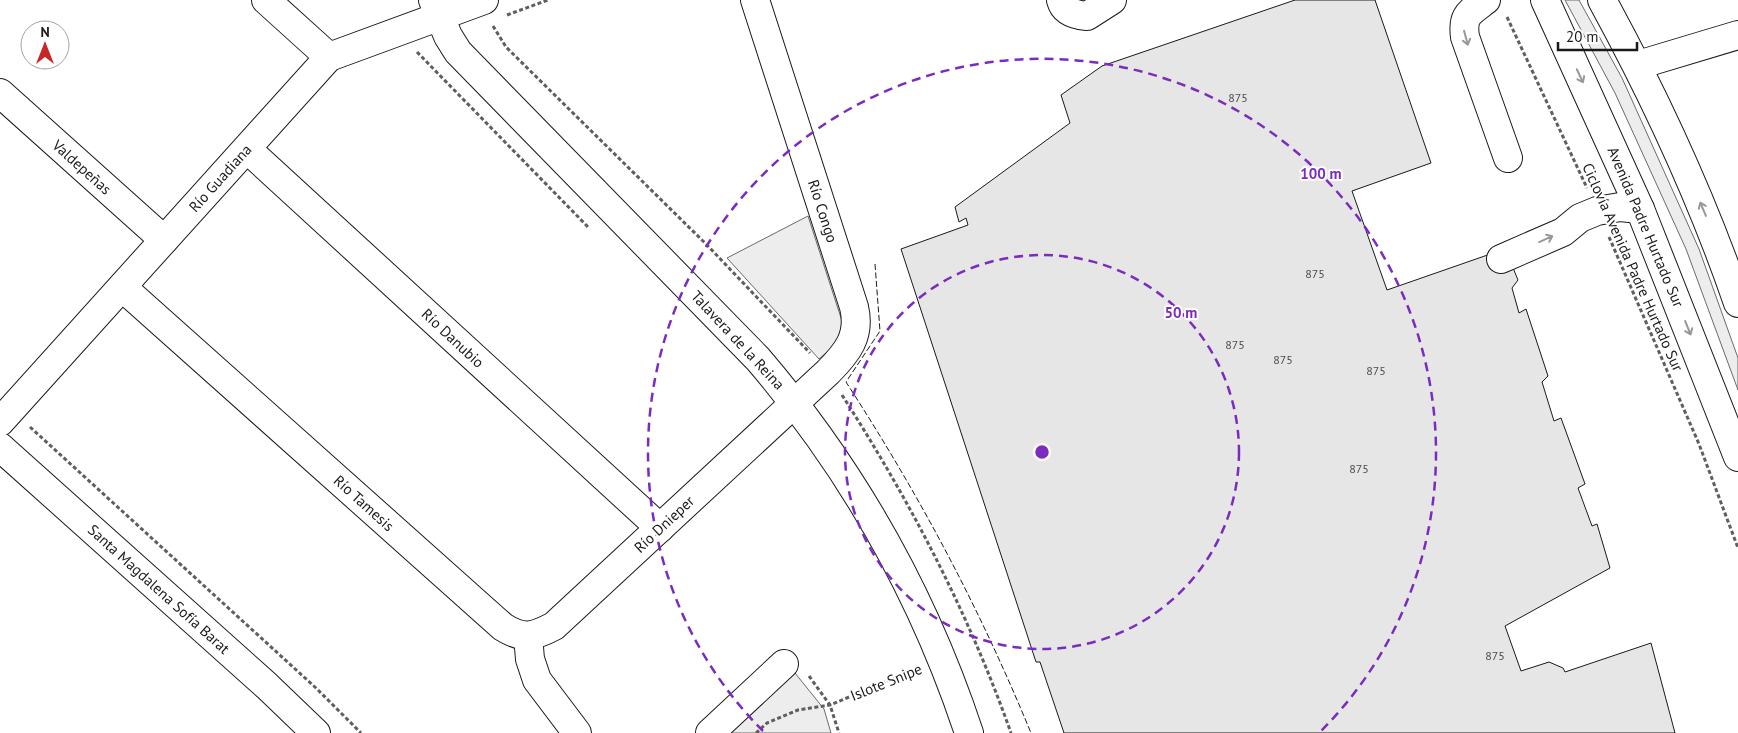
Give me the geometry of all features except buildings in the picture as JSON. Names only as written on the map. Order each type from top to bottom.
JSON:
[{"type":"street","points":[[266,0],[330,57]]},
{"type":"street","name":"Río Congo","points":[[755,0],[857,319],[857,331],[849,348],[834,366],[795,402]]},
{"type":"street","points":[[1061,0],[1062,5],[1074,14],[1087,16],[1112,0]]},
{"type":"street","name":"Avenida Padre Hurtado Sur","points":[[1545,0],[1640,209],[1738,457]]},
{"type":"street","points":[[1602,0],[1638,66],[1689,177],[1721,254],[1738,303]]},
{"type":"street","points":[[1495,7],[1468,14],[1463,23],[1465,37],[1508,158]]},
{"type":"street","name":"Río Guadiana","points":[[0,422],[330,57],[406,28],[436,8],[491,9]]},
{"type":"street","name":"Talavera de la Reina","points":[[436,8],[458,52],[758,360],[795,402],[835,460],[886,542],[907,580],[942,660],[969,733]]},
{"type":"street","points":[[1638,66],[1738,35]]},
{"type":"street","name":"Valdepeñas","points":[[0,93],[164,240]]},
{"type":"street","name":"Río Danubio","points":[[247,149],[660,528]]},
{"type":"street","points":[[1501,259],[1563,232],[1580,218],[1597,210],[1640,209]]},
{"type":"street","name":"Río Tamesis","points":[[122,286],[503,627],[516,635],[528,636]]},
{"type":"street","name":"Río Dnieper","points":[[528,636],[554,626],[795,402]]},
{"type":"street","name":"Santa Magdalena Sofía Barat","points":[[3,450],[267,686],[316,733]]},
{"type":"street","points":[[528,636],[530,659],[537,680],[577,733]]},
{"type":"street","points":[[710,733],[784,664]]},
{"type":"path","points":[[491,9],[548,0]]},
{"type":"path","name":"Ciclovía Avenida Padre Hurtado Sur","points":[[1495,7],[1597,210],[1698,444],[1738,548]]},
{"type":"path","points":[[406,28],[420,56],[596,235]]},
{"type":"path","points":[[3,450],[35,419]]},
{"type":"path","points":[[29,426],[316,688],[361,733]]},
{"type":"path","points":[[912,660],[919,678]]},
{"type":"path","name":"Islote Snipe","points":[[756,733],[766,723],[798,710],[830,705],[915,669],[942,660]]},
{"type":"path","points":[[784,664],[800,664],[830,705],[839,733]]},
{"type":"shaded area","points":[[1565,0],[1579,0],[1622,78],[1699,249],[1738,358],[1738,390],[1686,249],[1615,93]]},
{"type":"shaded area","points":[[808,216],[842,321],[842,339],[819,359],[727,258]]},
{"type":"shaded area","points":[[795,673],[824,709],[831,733],[723,733],[785,674]]},
{"type":"fence","points":[[875,264],[880,331],[846,382],[899,467],[947,553],[991,641],[1031,733]]}]
